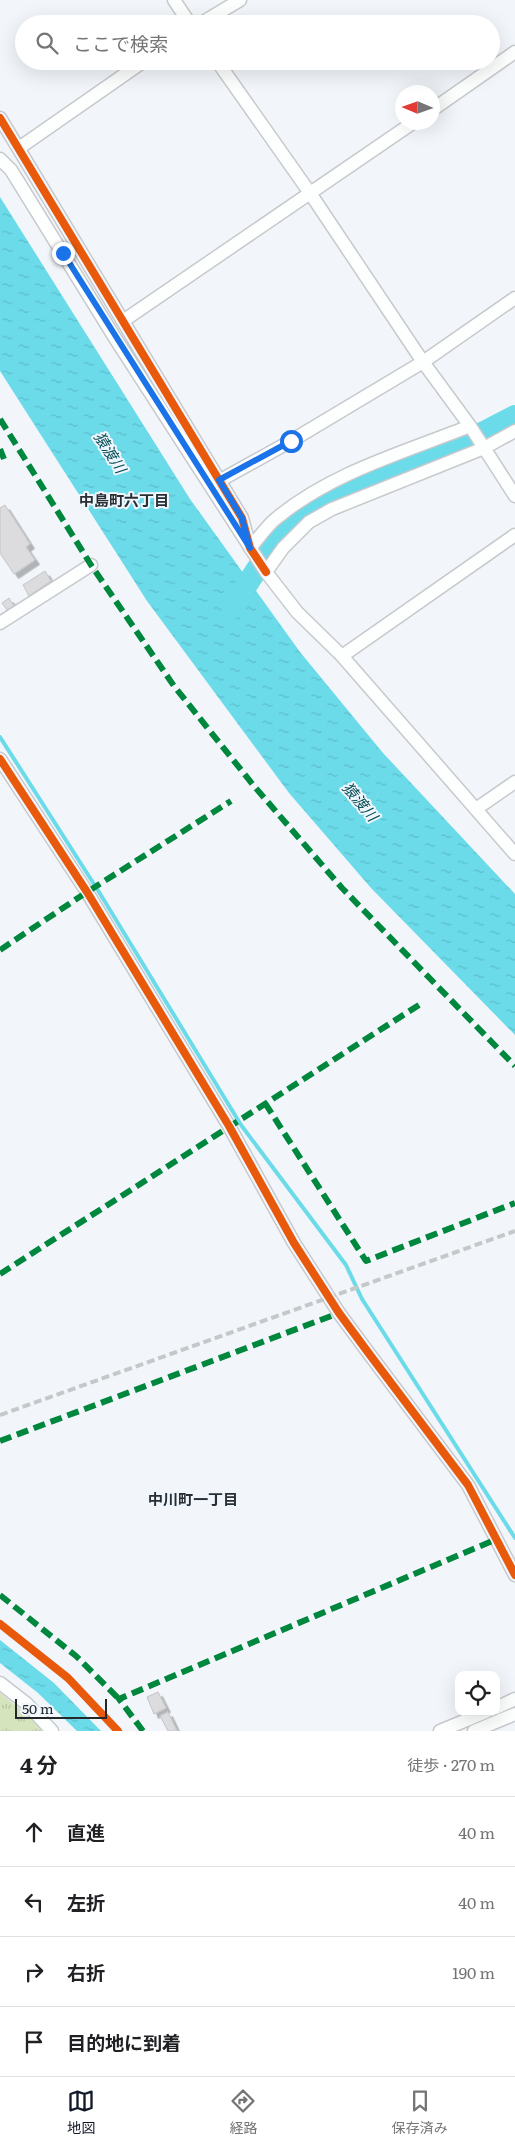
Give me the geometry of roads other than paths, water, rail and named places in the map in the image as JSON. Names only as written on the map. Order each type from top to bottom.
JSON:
[{"type":"street","points":[[174,0],[184,15]]},
{"type":"street","points":[[215,15],[240,0]]},
{"type":"street","points":[[500,62],[515,52]]},
{"type":"street","points":[[19,148],[131,70]]},
{"type":"street","points":[[223,70],[310,193],[423,362],[470,426],[515,496]]},
{"type":"street","points":[[440,104],[489,70]]},
{"type":"street","points":[[0,118],[242,518],[250,548]]},
{"type":"street","points":[[123,321],[402,130]]},
{"type":"street","points":[[0,159],[11,170],[115,338],[266,572],[297,612],[342,656],[515,854]]},
{"type":"street","points":[[219,480],[291,441],[423,362],[515,298]]},
{"type":"street","points":[[250,548],[276,518],[306,497],[336,480],[470,426]]},
{"type":"street","points":[[266,572],[283,548],[309,522],[332,508],[484,447],[515,431]]},
{"type":"street","points":[[342,656],[515,535]]},
{"type":"street","points":[[0,623],[91,565]]},
{"type":"street","points":[[0,759],[87,892],[229,1126],[294,1242],[339,1313],[468,1485],[515,1575]]},
{"type":"street","points":[[476,809],[515,782]]},
{"type":"street","points":[[0,1683],[27,1704],[52,1731]]},
{"type":"street","points":[[500,1706],[515,1699]]},
{"type":"street","points":[[474,1731],[515,1714]]},
{"type":"street","points":[[440,1731],[476,1716]]},
{"type":"water","points":[[0,197],[190,499],[300,652],[383,753],[515,894],[515,1035],[371,888],[289,793],[147,601],[0,371]]},
{"type":"water","points":[[0,1640],[54,1683],[101,1731],[77,1731],[38,1693],[0,1663]]},
{"type":"waterway","name":"猿渡川","points":[[232,608],[275,541],[303,515],[337,492],[425,458],[515,416]]},
{"type":"waterway","points":[[0,737],[99,892],[241,1125],[346,1265],[362,1299],[515,1538]]},
{"type":"railway","points":[[0,1415],[515,1231]]},
{"type":"district","name":"中島町六丁目","points":[[124,499]]},
{"type":"district","name":"中川町一丁目","points":[[193,1498]]}]
